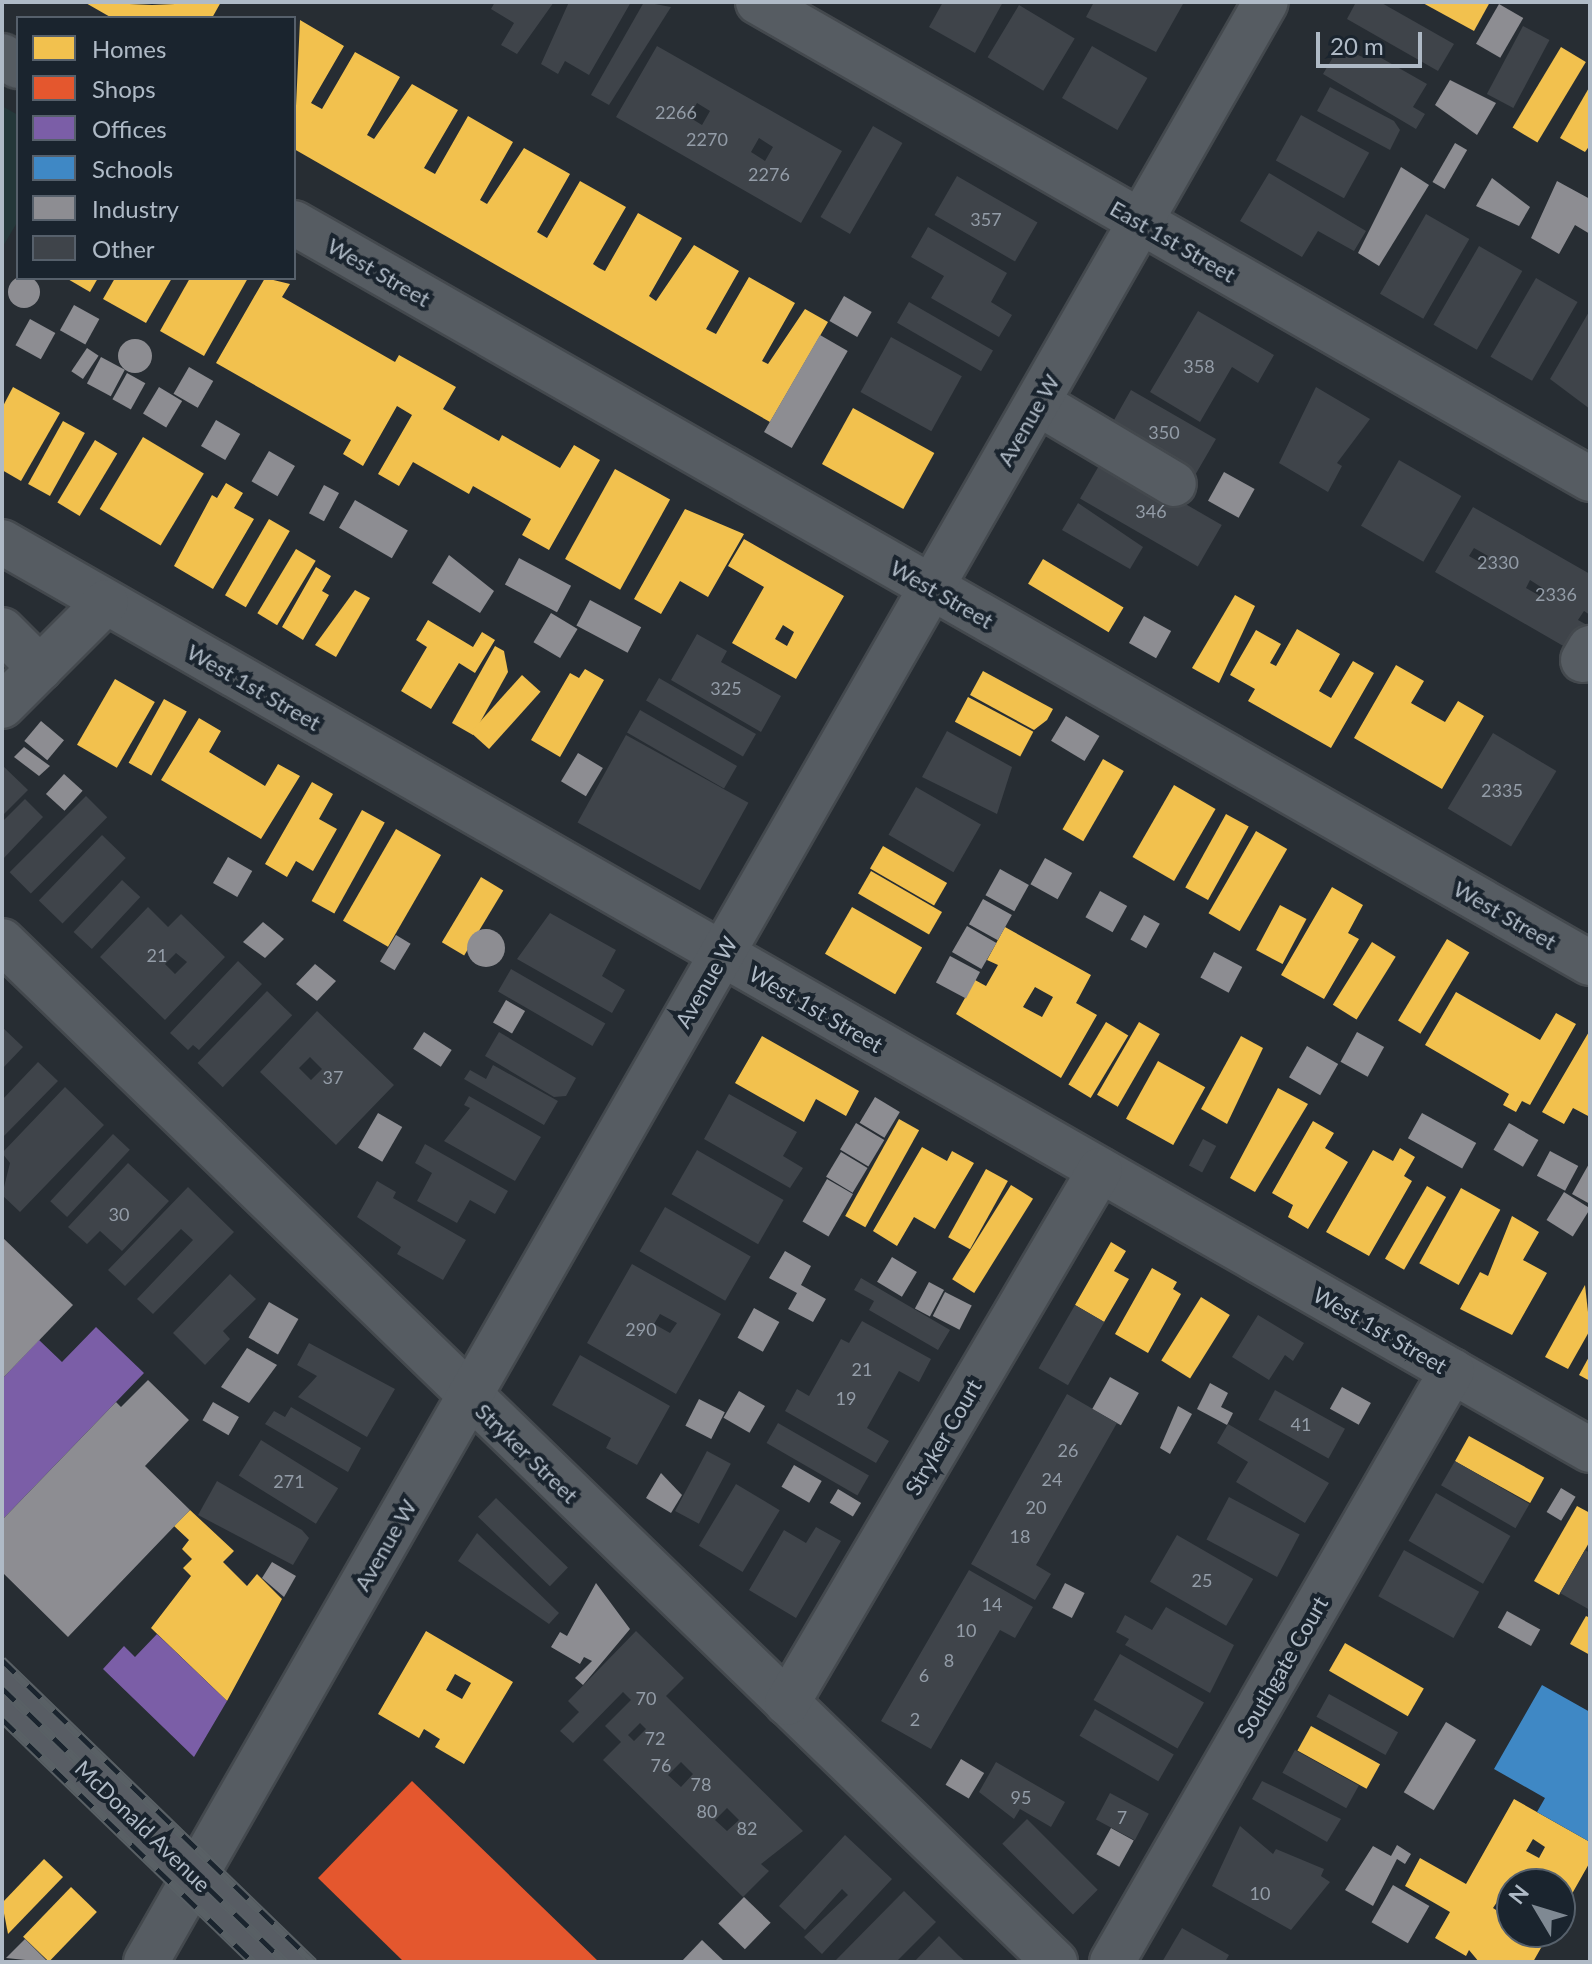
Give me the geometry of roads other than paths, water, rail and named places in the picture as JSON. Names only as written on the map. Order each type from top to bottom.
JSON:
[{"type":"main road","name":"McDonald Avenue","points":[[2,1689],[284,1962]]},
{"type":"street","name":"East 1st Street","points":[[758,2],[1590,479]]},
{"type":"street","name":"Avenue W","points":[[146,1962],[1266,2]]},
{"type":"street","name":"West Street","points":[[296,224],[1590,963]]},
{"type":"street","points":[[1038,403],[1174,484]]},
{"type":"street","name":"West 1st Street","points":[[2,542],[1590,1450]]},
{"type":"street","points":[[2,706],[106,602]]},
{"type":"street","points":[[2,630],[40,668]]},
{"type":"street","name":"Stryker Street","points":[[2,941],[1055,1962]]},
{"type":"street","name":"Stryker Court","points":[[787,1703],[1100,1170]]},
{"type":"street","name":"Southgate Court","points":[[1112,1962],[1452,1371]]},
{"type":"railway","points":[[2,1660],[314,1962]]},
{"type":"railway","points":[[2,1688],[285,1962]]},
{"type":"railway","points":[[2,1719],[253,1962]]}]
